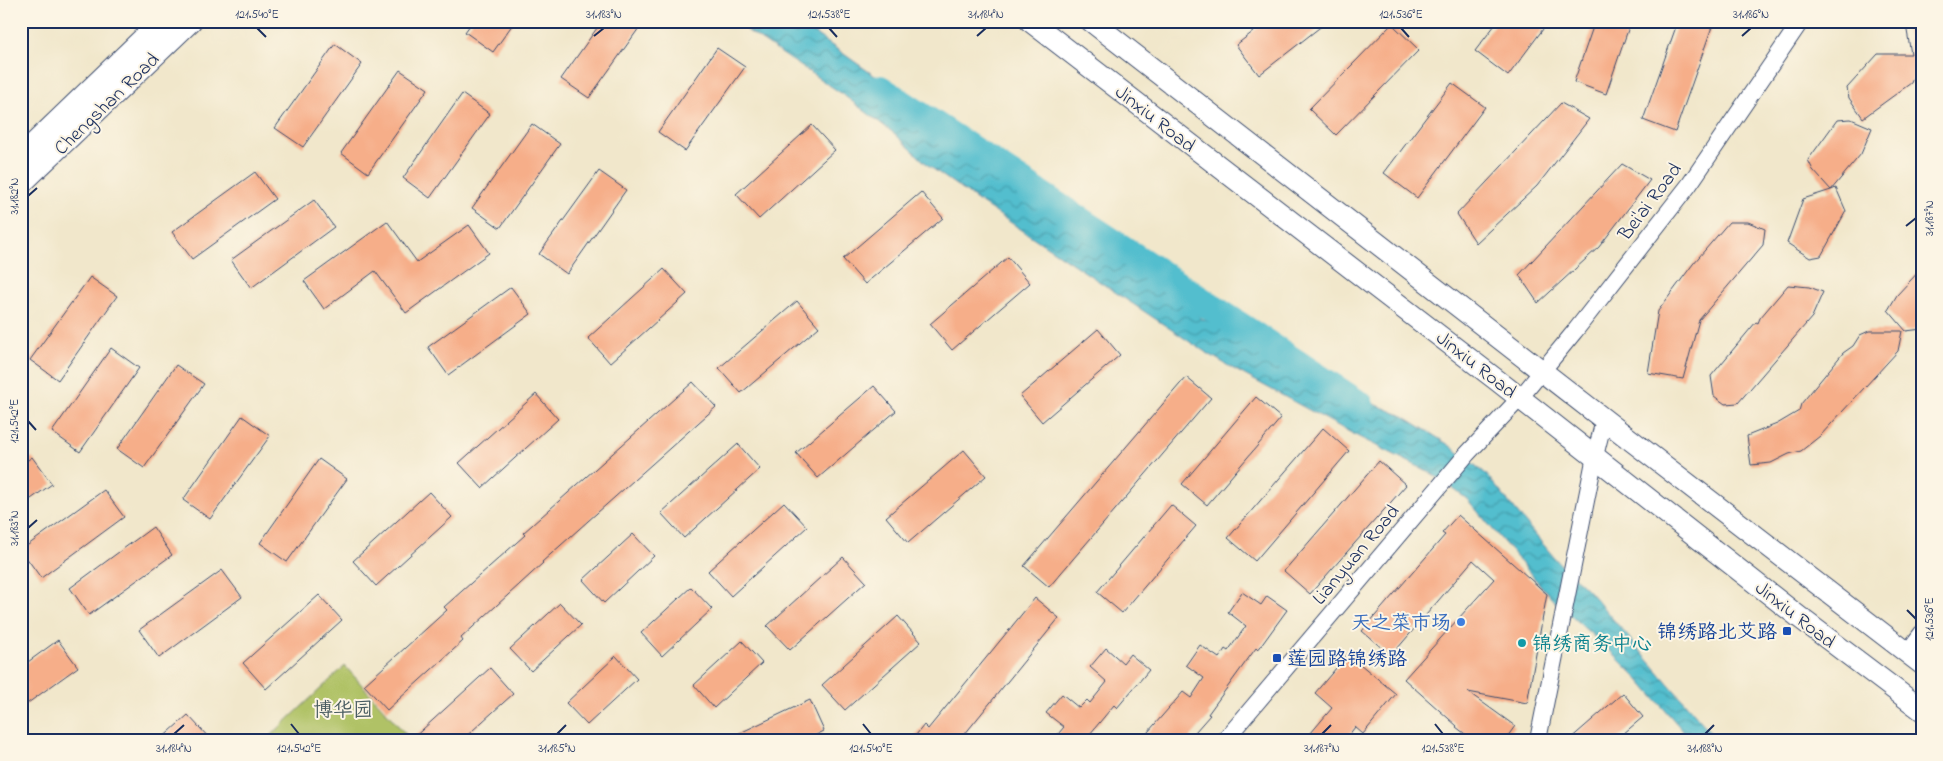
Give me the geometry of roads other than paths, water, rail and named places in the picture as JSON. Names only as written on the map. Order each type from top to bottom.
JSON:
[{"type":"main road","name":"Chengshan Road","points":[[21,156],[161,21]]},
{"type":"main road","name":"Chengshan Road","points":[[21,184],[191,21]]},
{"type":"main road","name":"Jinxiu Road","points":[[1030,21],[1595,456],[1799,617],[1922,710]]},
{"type":"main road","name":"Jinxiu Road","points":[[1091,21],[1604,420],[1915,658]]},
{"type":"street","name":"Bei'ai Road","points":[[1520,398],[1689,185],[1801,21]]},
{"type":"street","name":"Lianyuan Road","points":[[1225,740],[1467,454],[1520,398]]},
{"type":"street","points":[[1538,740],[1595,456],[1604,420]]},
{"type":"street","points":[[1915,658],[1922,633]]},
{"type":"water","points":[[733,21],[797,21],[892,88],[911,110],[1171,281],[1202,319],[1264,342],[1329,385],[1403,416],[1449,445],[1485,473],[1559,563],[1587,589],[1717,740],[1691,740],[1639,680],[1609,650],[1552,599],[1467,499],[1433,474],[1355,435],[1199,348],[980,202],[929,166],[895,134],[841,93]]},
{"type":"waterway","points":[[880,89],[1360,405]]},
{"type":"place","name":"天之菜市场","points":[[1461,622]]},
{"type":"place","name":"锦绣路北艾路","points":[[1787,631]]},
{"type":"place","name":"锦绣商务中心","points":[[1522,643]]},
{"type":"place","name":"莲园路锦绣路","points":[[1277,658]]},
{"type":"park label","name":"博华园","points":[[343,709]]}]
